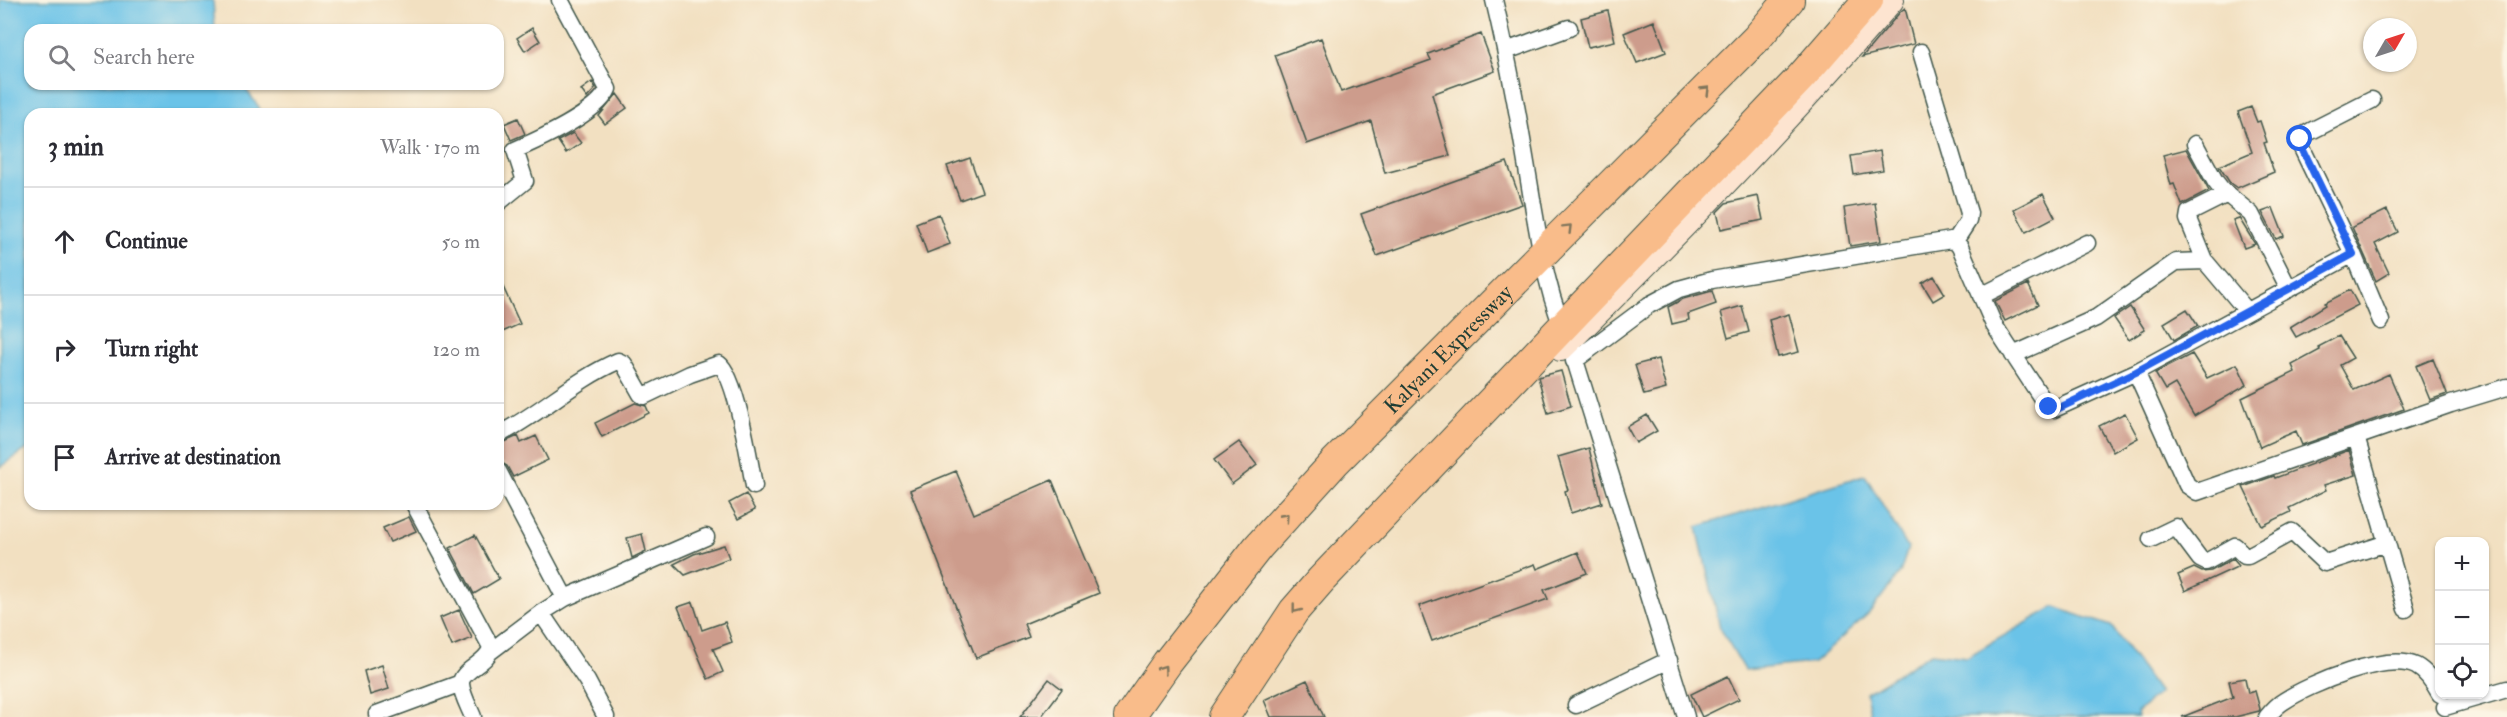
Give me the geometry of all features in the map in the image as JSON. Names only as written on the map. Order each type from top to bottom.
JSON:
[{"type":"highway","name":"Kalyani Expressway","points":[[1129,717],[1167,663],[1258,547],[1335,462],[1757,38],[1789,0]]},
{"type":"highway","points":[[1224,717],[1294,611],[1321,579],[1568,343],[1868,0]]},
{"type":"street","points":[[504,198],[525,181],[515,150],[555,132],[602,98],[608,89],[560,0]]},
{"type":"street","points":[[1494,0],[1506,51],[1542,254],[1686,717]]},
{"type":"street","points":[[1568,343],[1683,228],[1818,86],[1892,0]]},
{"type":"street","points":[[1506,51],[1569,28]]},
{"type":"street","points":[[1921,51],[1969,213],[1968,221],[1955,241]]},
{"type":"street","points":[[2372,100],[2302,136],[2299,142],[2353,254],[2381,321]]},
{"type":"street","points":[[2195,144],[2215,181],[2252,214],[2289,289]]},
{"type":"street","points":[[2227,194],[2188,216],[2205,261],[2247,311]]},
{"type":"street","points":[[1568,343],[1650,305],[1678,289],[1769,270],[1955,241]]},
{"type":"street","points":[[1955,241],[1994,325],[2045,403],[2054,409],[2136,372],[2353,254]]},
{"type":"street","points":[[1981,296],[2087,243]]},
{"type":"street","points":[[2013,355],[2096,318],[2176,262],[2205,261]]},
{"type":"street","points":[[504,432],[528,419],[589,375],[618,362],[624,364],[644,396],[690,374],[720,364],[725,370],[742,419],[754,486]]},
{"type":"street","points":[[2136,372],[2187,485],[2194,492],[2200,492],[2451,404],[2507,387]]},
{"type":"street","points":[[2356,437],[2406,609]]},
{"type":"street","points":[[504,482],[565,598]]},
{"type":"street","points":[[417,510],[489,643],[491,651]]},
{"type":"street","points":[[2151,539],[2176,528],[2200,559],[2206,562],[2235,546],[2246,557],[2292,532],[2325,563],[2387,543]]},
{"type":"street","points":[[473,717],[461,683],[463,677],[491,651],[565,598],[706,537]]},
{"type":"street","points":[[541,613],[587,681],[606,717]]},
{"type":"street","points":[[1576,705],[1669,660]]},
{"type":"street","points":[[2267,717],[2284,700],[2338,676],[2373,664],[2414,665],[2426,673],[2443,703],[2507,689]]},
{"type":"street","points":[[377,714],[461,683]]},
{"type":"water","points":[[0,0],[213,0],[215,24],[24,24],[24,90],[246,90],[259,108],[24,108],[24,451],[0,467]]},
{"type":"water","points":[[1865,475],[1908,548],[1900,573],[1869,613],[1813,663],[1745,670],[1720,628],[1697,527]]},
{"type":"water","points":[[2054,607],[2111,626],[2159,693],[2137,712],[2138,717],[1871,717],[1866,693],[1931,653],[1967,657]]},
{"type":"building","points":[[1905,8],[1914,44],[1862,57],[1901,11]]},
{"type":"building","points":[[1608,11],[1615,41],[1588,47],[1581,18]]},
{"type":"building","points":[[1654,21],[1666,52],[1637,63],[1624,33]]},
{"type":"building","points":[[532,28],[540,41],[525,51],[517,38]]},
{"type":"building","points":[[1481,34],[1495,71],[1432,94],[1450,156],[1385,173],[1371,121],[1307,144],[1275,55],[1321,38],[1341,92],[1431,60],[1428,54]]},
{"type":"building","points":[[592,82],[596,88],[587,98],[581,90]]},
{"type":"building","points":[[617,94],[627,108],[605,124],[599,116]]},
{"type":"building","points":[[2251,107],[2257,122],[2260,121],[2267,142],[2264,143],[2274,172],[2237,188],[2230,183],[2219,166],[2252,152],[2238,112]]},
{"type":"building","points":[[518,118],[525,134],[511,140],[504,124]]},
{"type":"building","points":[[573,133],[581,143],[566,153],[558,141]]},
{"type":"building","points":[[2186,149],[2209,191],[2182,205],[2174,184],[2171,185],[2163,155]]},
{"type":"building","points":[[1880,151],[1883,170],[1854,175],[1851,156]]},
{"type":"building","points":[[970,158],[982,192],[960,200],[947,166]]},
{"type":"building","points":[[1507,162],[1522,204],[1377,256],[1361,214]]},
{"type":"building","points":[[2043,194],[2055,217],[2026,232],[2014,209]]},
{"type":"building","points":[[1758,196],[1763,220],[1721,229],[1717,212],[1726,203]]},
{"type":"building","points":[[1875,203],[1881,241],[1850,246],[1844,208]]},
{"type":"building","points":[[2273,208],[2284,236],[2276,239],[2262,212]]},
{"type":"building","points":[[2387,210],[2398,232],[2375,244],[2389,273],[2376,281],[2352,227]]},
{"type":"building","points":[[939,214],[950,244],[927,253],[916,223]]},
{"type":"building","points":[[2239,218],[2255,244],[2244,248],[2233,220]]},
{"type":"building","points":[[1934,276],[1945,294],[1933,301],[1922,283]]},
{"type":"building","points":[[2028,284],[2038,305],[2005,321],[1995,301]]},
{"type":"building","points":[[504,289],[520,324],[504,331]]},
{"type":"building","points":[[2350,290],[2358,305],[2296,337],[2290,327],[2326,305],[2325,303]]},
{"type":"building","points":[[1712,291],[1716,304],[1688,314],[1689,320],[1672,324],[1668,307],[1683,299]]},
{"type":"building","points":[[1742,306],[1749,332],[1728,338],[1721,312]]},
{"type":"building","points":[[2130,307],[2145,330],[2129,340],[2114,318]]},
{"type":"building","points":[[2187,309],[2198,326],[2174,340],[2164,323]]},
{"type":"building","points":[[1789,314],[1799,352],[1778,357],[1769,320]]},
{"type":"building","points":[[2339,336],[2353,358],[2340,365],[2354,390],[2389,374],[2404,409],[2302,445],[2296,431],[2260,447],[2242,398],[2295,372],[2292,365],[2320,350],[2318,347]]},
{"type":"building","points":[[2192,354],[2207,378],[2237,364],[2247,385],[2194,416],[2175,384],[2165,390],[2155,373]]},
{"type":"building","points":[[1658,359],[1666,389],[1644,395],[1635,365]]},
{"type":"building","points":[[2433,359],[2447,394],[2430,400],[2416,366]]},
{"type":"building","points":[[1561,371],[1571,406],[1548,413],[1538,377]]},
{"type":"building","points":[[635,403],[646,406],[649,413],[602,437],[595,423]]},
{"type":"building","points":[[2125,413],[2138,438],[2113,452],[2099,426]]},
{"type":"building","points":[[1647,415],[1657,431],[1636,443],[1627,427]]},
{"type":"building","points":[[518,436],[521,443],[536,436],[548,460],[513,477],[504,464],[504,442]]},
{"type":"building","points":[[1239,442],[1257,465],[1232,484],[1214,460]]},
{"type":"building","points":[[1589,448],[1602,503],[1571,513],[1565,491],[1568,490],[1558,457]]},
{"type":"building","points":[[2349,450],[2356,475],[2324,485],[2326,490],[2289,508],[2291,512],[2262,526],[2243,487],[2274,476],[2275,478]]},
{"type":"building","points":[[956,471],[974,514],[1052,480],[1099,593],[1024,624],[1029,637],[976,658],[910,490]]},
{"type":"building","points":[[746,494],[755,510],[738,519],[729,503]]},
{"type":"building","points":[[409,517],[416,531],[390,542],[383,528]]},
{"type":"building","points":[[642,534],[646,551],[632,558],[627,538]]},
{"type":"building","points":[[475,535],[499,579],[474,594],[450,548]]},
{"type":"building","points":[[724,545],[729,558],[685,575],[674,564],[694,554]]},
{"type":"building","points":[[1578,552],[1587,573],[1544,590],[1548,599],[1432,641],[1419,606],[1535,564],[1537,569]]},
{"type":"building","points":[[2233,559],[2239,566],[2185,591],[2178,575],[2194,568],[2202,572],[2211,571]]},
{"type":"building","points":[[693,602],[702,630],[725,622],[732,642],[713,649],[723,672],[708,679],[678,607]]},
{"type":"building","points":[[459,610],[472,638],[452,646],[440,618]]},
{"type":"building","points":[[382,665],[389,689],[370,695],[364,671]]},
{"type":"building","points":[[1728,676],[1739,699],[1702,717],[1691,694]]},
{"type":"building","points":[[2245,678],[2248,693],[2255,691],[2259,711],[2235,717],[2182,717],[2233,697],[2229,681]]},
{"type":"building","points":[[1049,679],[1062,689],[1041,717],[1020,717]]},
{"type":"building","points":[[1307,680],[1324,717],[1271,717],[1264,700]]},
{"type":"route","points":[[2049,407],[2057,409],[2136,372],[2353,254],[2299,142],[2300,139]]}]
